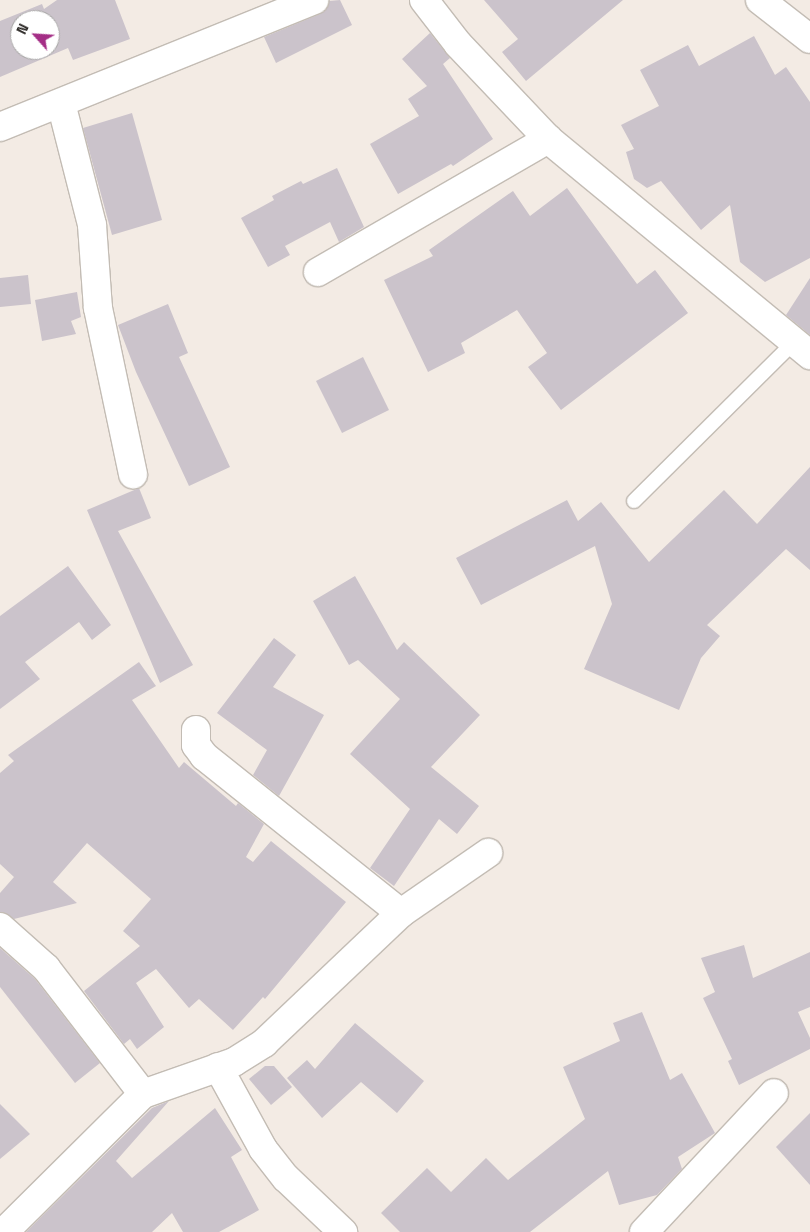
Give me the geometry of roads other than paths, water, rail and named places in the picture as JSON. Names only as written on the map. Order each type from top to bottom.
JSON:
[{"type":"street","points":[[0,127],[314,0]]},
{"type":"street","points":[[424,0],[458,44],[548,139],[801,349]]},
{"type":"street","points":[[760,0],[810,39]]},
{"type":"street","points":[[61,103],[92,225],[98,308],[133,474]]},
{"type":"street","points":[[318,272],[548,139]]},
{"type":"street","points":[[196,730],[196,745],[204,756],[401,913]]},
{"type":"street","points":[[4,1232],[143,1094],[234,1062],[264,1043],[401,913],[488,853]]},
{"type":"street","points":[[0,927],[46,968],[143,1094]]},
{"type":"street","points":[[218,1068],[263,1149],[286,1178],[343,1232]]},
{"type":"street","points":[[644,1232],[774,1093]]},
{"type":"lane","points":[[634,501],[801,349]]}]
